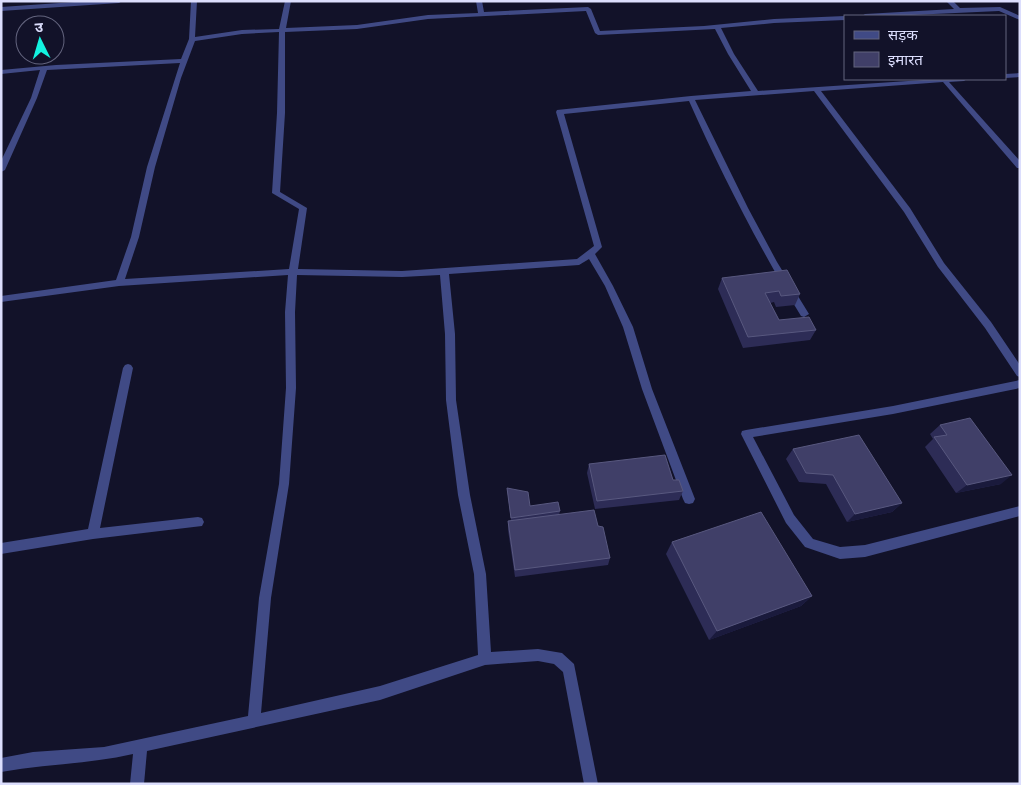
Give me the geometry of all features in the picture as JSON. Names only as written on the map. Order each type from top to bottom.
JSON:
[{"type":"street","points":[[1,10],[59,4],[118,1]]},
{"type":"street","points":[[119,283],[135,236],[151,167],[192,39],[194,1]]},
{"type":"street","points":[[254,721],[265,598],[284,484],[291,388],[290,312],[293,272],[303,208],[276,194],[281,113],[282,31],[288,1]]},
{"type":"street","points":[[479,1],[482,14]]},
{"type":"street","points":[[949,1],[959,10]]},
{"type":"street","points":[[192,39],[242,32],[357,27],[428,18],[588,9],[598,33],[844,18]]},
{"type":"street","points":[[882,15],[1000,9],[1020,18]]},
{"type":"street","points":[[717,26],[731,54],[756,93]]},
{"type":"street","points":[[1,72],[184,61]]},
{"type":"street","points":[[1,170],[34,98],[44,68]]},
{"type":"street","points":[[1006,76],[1020,75]]},
{"type":"street","points":[[1,299],[119,283],[293,272],[402,274],[578,262],[598,247],[589,207],[569,149],[560,112],[691,98],[944,80],[1020,166]]},
{"type":"street","points":[[816,89],[907,210],[941,265],[988,325],[1020,373]]},
{"type":"street","points":[[691,98],[749,216],[782,278],[804,314]]},
{"type":"street","points":[[590,253],[609,286],[628,327],[650,397],[689,499]]},
{"type":"street","points":[[444,272],[450,334],[451,400],[464,495],[480,574],[485,659]]},
{"type":"street","points":[[93,534],[128,368]]},
{"type":"street","points":[[1020,384],[893,410],[746,434],[790,519],[809,543],[840,553],[865,551],[1020,511]]},
{"type":"street","points":[[1,549],[93,534],[198,522]]},
{"type":"street","points":[[1,765],[33,760],[104,754],[380,693],[485,659],[538,655],[557,658],[569,669],[591,784]]},
{"type":"street","points":[[137,784],[141,746]]},
{"type":"building","points":[[787,270],[800,294],[781,296],[779,291],[765,293],[779,320],[809,317],[816,330],[748,337],[722,278]]},
{"type":"building","points":[[970,418],[1012,475],[967,485],[934,437],[947,435],[940,425]]},
{"type":"building","points":[[859,435],[902,503],[855,514],[833,475],[806,473],[793,449]]},
{"type":"building","points":[[665,455],[673,480],[679,480],[683,491],[597,501],[589,464]]},
{"type":"building","points":[[507,488],[528,492],[530,506],[558,502],[560,511],[511,518]]},
{"type":"building","points":[[594,510],[598,526],[603,527],[610,558],[515,570],[508,521]]},
{"type":"building","points":[[761,512],[812,596],[717,631],[672,542]]}]
